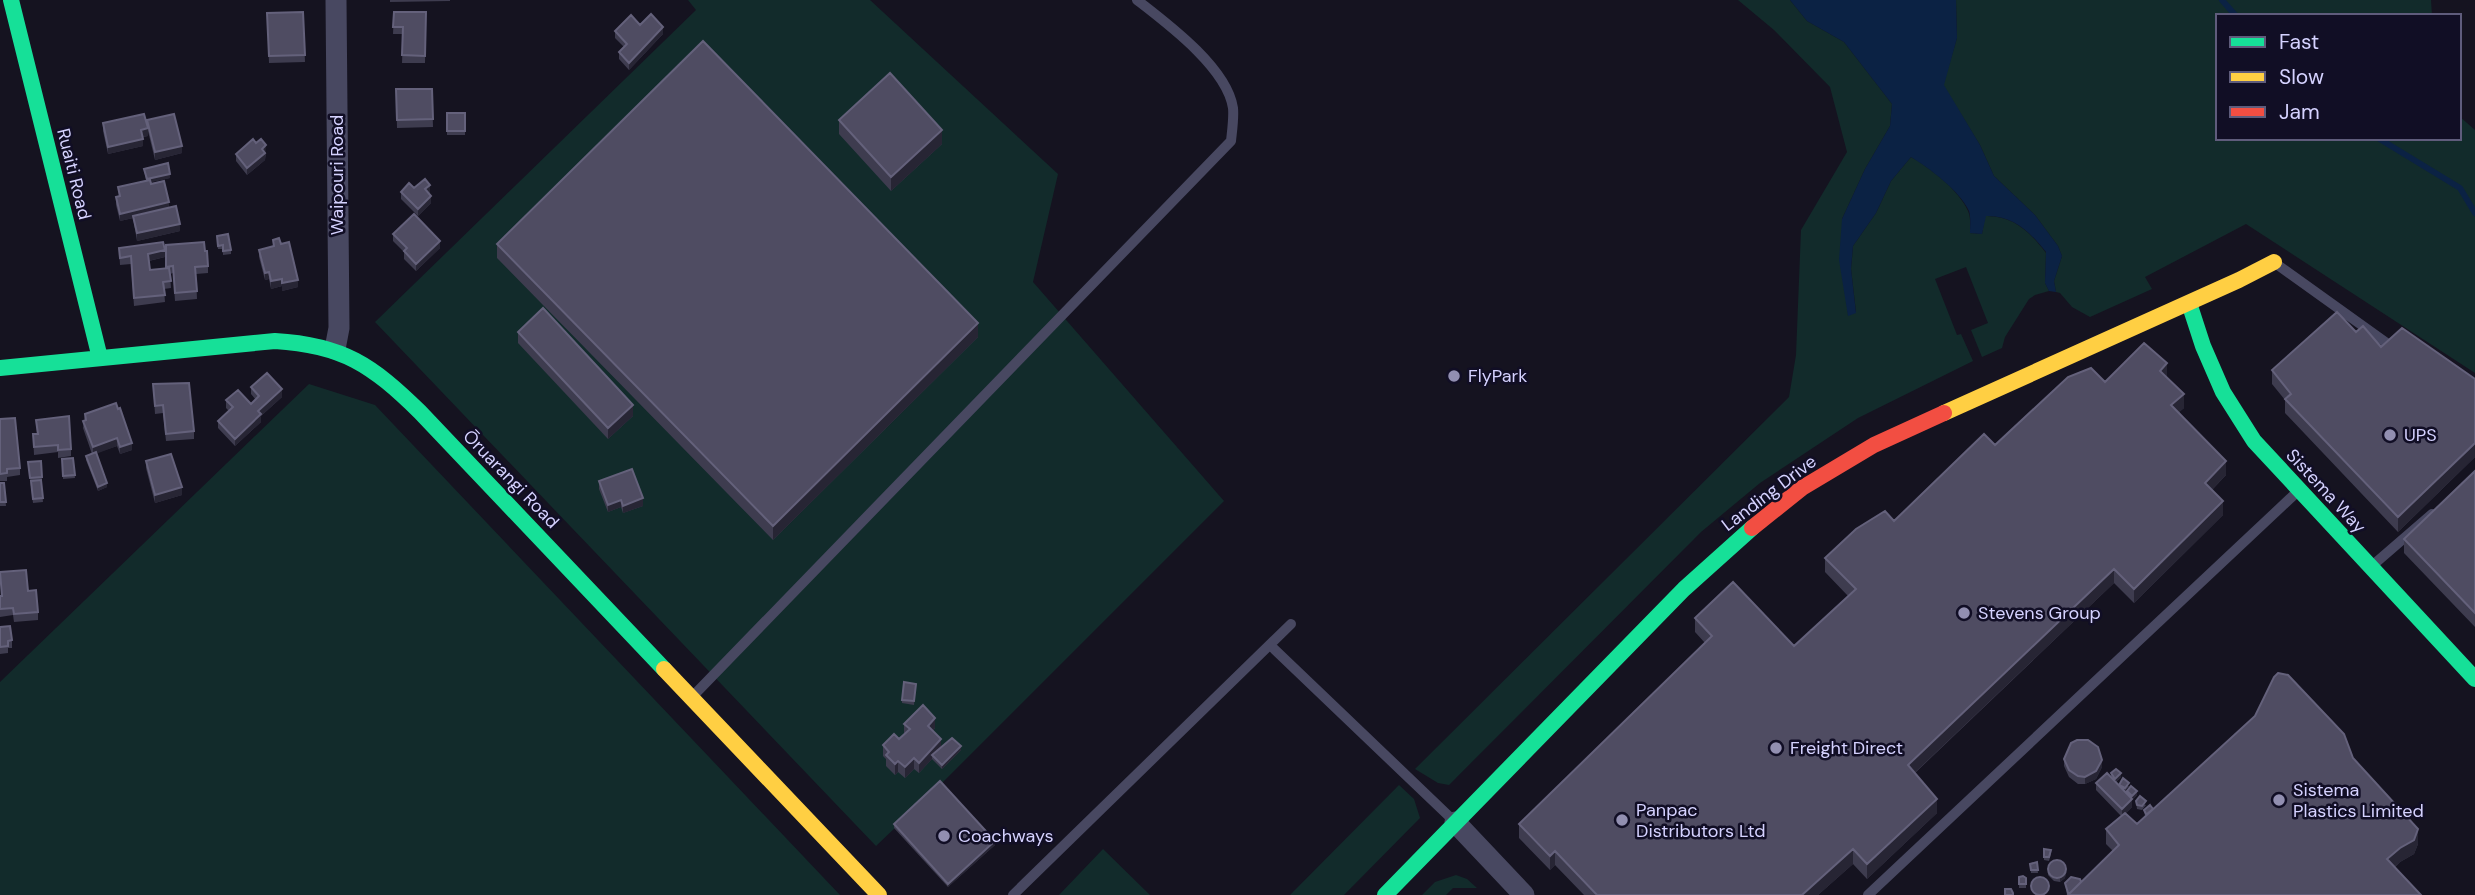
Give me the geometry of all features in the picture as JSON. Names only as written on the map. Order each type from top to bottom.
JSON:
[{"type":"street","name":"Ruaiti Road","points":[[11,0],[100,358]]},
{"type":"street","name":"Waipouri Road","points":[[335,349],[339,328],[336,0]]},
{"type":"street","name":"Landing Drive","points":[[1385,895],[1684,589],[1728,548],[1802,488],[1874,445],[2274,262]]},
{"type":"street","name":"Sistema Way","points":[[2189,303],[2203,346],[2237,418],[2253,441],[2475,679]]},
{"type":"street","name":"Ōruarangi Road","points":[[0,368],[275,341],[307,342],[335,349],[361,362],[408,400],[879,895]]},
{"type":"street","points":[[1455,822],[1524,895]]},
{"type":"lane","points":[[691,698],[1231,141],[1233,108],[1221,76],[1168,24],[1137,0]]},
{"type":"lane","points":[[2274,262],[2395,349]]},
{"type":"lane","points":[[1868,895],[2299,490]]},
{"type":"lane","points":[[2371,567],[2437,509]]},
{"type":"lane","points":[[1013,895],[1291,624]]},
{"type":"lane","points":[[1270,645],[1455,822]]},
{"type":"green space","points":[[688,0],[870,0],[1058,174],[1033,282],[1224,501],[876,846],[375,322],[696,10]]},
{"type":"green space","points":[[1738,0],[1790,0],[1807,21],[1844,42],[1892,104],[1890,126],[1865,169],[1842,219],[1848,315],[1856,312],[1851,269],[1853,246],[1876,213],[1891,181],[1911,157],[1935,173],[1958,195],[1969,213],[1970,233],[1982,234],[1985,216],[1995,216],[2020,226],[2034,238],[2046,253],[2045,283],[2049,291],[2029,299],[2005,337],[2002,348],[1982,357],[1971,330],[1988,323],[1966,267],[1935,279],[1957,335],[1961,334],[1973,361],[1858,418],[1760,483],[1701,532],[1449,785],[1438,783],[1415,769],[1789,397],[1796,355],[1801,230],[1847,152],[1830,87],[1774,30]]},
{"type":"green space","points":[[1956,0],[2431,0],[2432,14],[2216,14],[2216,140],[2461,140],[2461,118],[2475,130],[2475,373],[2246,224],[2145,277],[2152,289],[2090,317],[2072,307],[2056,292],[2054,281],[2062,256],[2058,246],[2035,215],[1994,176],[1980,145],[1943,85],[1957,38]]},
{"type":"green space","points":[[309,384],[375,405],[840,895],[0,895],[0,682]]},
{"type":"green space","points":[[1399,785],[1414,799],[1420,818],[1344,895],[1290,895]]},
{"type":"green space","points":[[1103,849],[1150,895],[1059,895]]},
{"type":"green space","points":[[1456,875],[1467,879],[1477,888],[1453,888],[1446,895],[1422,895],[1435,882]]},
{"type":"water","points":[[1790,0],[1956,0],[1957,38],[1944,85],[1980,145],[1994,176],[2035,215],[2058,246],[2062,256],[2054,281],[2056,292],[2049,291],[2045,283],[2046,252],[2034,238],[2020,226],[1996,216],[1986,216],[1982,234],[1970,233],[1969,211],[1965,203],[1935,174],[1911,157],[1891,181],[1876,213],[1853,246],[1851,269],[1856,313],[1848,316],[1839,260],[1842,219],[1865,169],[1890,126],[1892,104],[1844,42],[1807,21]]},
{"type":"building","points":[[303,12],[305,55],[269,56],[267,13]]},
{"type":"building","points":[[394,12],[426,12],[425,56],[402,55],[403,27],[393,27]]},
{"type":"building","points":[[651,14],[663,27],[629,63],[619,52],[627,44],[615,31],[631,15],[640,25]]},
{"type":"building","points":[[703,41],[978,323],[773,526],[497,244]]},
{"type":"building","points":[[890,73],[942,130],[891,177],[839,120]]},
{"type":"building","points":[[396,89],[432,89],[433,119],[397,120]]},
{"type":"building","points":[[447,113],[465,113],[465,131],[447,131]]},
{"type":"building","points":[[144,114],[148,128],[141,130],[143,139],[108,147],[103,123]]},
{"type":"building","points":[[174,114],[182,146],[155,152],[147,120]]},
{"type":"building","points":[[253,139],[256,143],[261,139],[266,145],[262,149],[265,153],[247,168],[236,154]]},
{"type":"building","points":[[168,163],[170,174],[147,179],[144,169]]},
{"type":"building","points":[[425,179],[430,185],[425,189],[431,196],[418,209],[401,192],[409,183],[414,188]]},
{"type":"building","points":[[150,180],[151,184],[164,181],[169,202],[120,214],[116,197],[120,196],[118,187]]},
{"type":"building","points":[[176,206],[180,224],[137,233],[133,216]]},
{"type":"building","points":[[414,214],[440,241],[416,264],[404,251],[407,248],[393,234]]},
{"type":"building","points":[[228,234],[231,250],[223,251],[223,245],[218,246],[217,236]]},
{"type":"building","points":[[279,238],[281,244],[289,242],[298,280],[282,283],[282,279],[271,281],[269,272],[265,273],[259,250],[274,246],[273,240]]},
{"type":"building","points":[[163,242],[165,250],[148,254],[150,270],[169,268],[171,281],[163,282],[165,295],[134,298],[131,256],[120,258],[119,248]]},
{"type":"building","points":[[204,242],[208,266],[195,267],[197,291],[175,293],[173,266],[166,267],[166,245]]},
{"type":"building","points":[[543,308],[633,405],[608,428],[518,332]]},
{"type":"building","name":"UPS","points":[[2337,312],[2356,332],[2363,326],[2381,347],[2402,328],[2475,379],[2475,443],[2398,517],[2285,399],[2291,394],[2272,370]]},
{"type":"building","points":[[2144,343],[2167,363],[2160,371],[2184,394],[2171,405],[2226,461],[2205,483],[2223,501],[2134,589],[2114,569],[1908,765],[1937,799],[1867,864],[1853,849],[1802,895],[1597,895],[1555,851],[1550,856],[1519,824],[1712,636],[1695,618],[1733,582],[1794,646],[1856,589],[1825,558],[1856,529],[1885,511],[1894,521],[1984,434],[1995,445],[2068,377],[2091,368],[2105,382]]},
{"type":"building","points":[[267,373],[282,389],[258,411],[261,414],[235,439],[218,421],[233,407],[226,400],[238,390],[251,404],[259,396],[251,387]]},
{"type":"building","points":[[189,383],[194,431],[166,434],[163,405],[155,406],[153,384]]},
{"type":"building","points":[[116,403],[132,443],[120,447],[117,438],[93,447],[83,421],[86,420],[85,414]]},
{"type":"building","points":[[69,416],[71,449],[58,450],[58,445],[34,447],[33,434],[38,434],[36,420]]},
{"type":"building","points":[[15,418],[20,468],[7,469],[7,473],[0,474],[0,419]]},
{"type":"building","points":[[96,452],[107,483],[98,487],[86,456]]},
{"type":"building","points":[[171,454],[182,487],[155,495],[146,461]]},
{"type":"building","points":[[73,458],[75,475],[63,476],[62,459]]},
{"type":"building","points":[[41,461],[42,477],[30,478],[28,462]]},
{"type":"building","points":[[632,469],[643,498],[623,506],[621,500],[608,505],[599,481]]},
{"type":"building","points":[[2475,471],[2475,613],[2404,539]]},
{"type":"building","points":[[41,480],[43,498],[33,499],[31,481]]},
{"type":"building","points":[[0,483],[4,483],[6,502],[0,502]]},
{"type":"building","points":[[26,570],[28,591],[36,590],[38,612],[14,614],[13,608],[0,609],[0,572]]},
{"type":"building","points":[[10,626],[12,640],[8,641],[8,646],[0,647],[0,627]]},
{"type":"building","name":"Sistema Plastics Limited","points":[[2278,673],[2288,675],[2344,734],[2353,758],[2418,829],[2414,840],[2387,859],[2421,895],[2068,895],[2119,845],[2106,829],[2125,813],[2137,824],[2255,716]]},
{"type":"building","points":[[904,682],[916,684],[914,701],[902,700]]},
{"type":"building","points":[[923,705],[935,718],[928,726],[941,739],[919,763],[914,758],[905,767],[898,761],[895,764],[886,755],[889,752],[883,745],[894,734],[899,739],[910,729],[904,724]]},
{"type":"building","points":[[952,738],[961,746],[942,765],[932,755]]},
{"type":"building","points":[[2088,740],[2098,747],[2102,760],[2096,771],[2085,777],[2069,770],[2064,759],[2071,743]]},
{"type":"building","points":[[2116,769],[2121,773],[2115,779],[2111,773]]},
{"type":"building","points":[[2107,773],[2132,799],[2122,809],[2096,783]]},
{"type":"building","points":[[2123,778],[2129,783],[2125,788],[2119,785]]},
{"type":"building","name":"Coachways","points":[[940,781],[995,841],[948,884],[894,824]]},
{"type":"building","points":[[2131,786],[2137,791],[2132,796],[2127,791]]},
{"type":"building","points":[[2140,796],[2146,801],[2142,806],[2137,805],[2136,801]]},
{"type":"building","points":[[2150,805],[2153,809],[2146,814],[2144,810]]},
{"type":"building","points":[[2044,849],[2051,850],[2049,857],[2044,857]]},
{"type":"building","points":[[2057,860],[2063,863],[2066,869],[2063,875],[2057,878],[2051,875],[2048,869],[2051,863]]},
{"type":"building","points":[[2037,862],[2038,870],[2031,870],[2030,864]]},
{"type":"building","points":[[2019,877],[2026,878],[2026,884],[2019,884]]},
{"type":"building","points":[[2040,877],[2046,880],[2049,886],[2046,892],[2040,895],[2034,892],[2031,886],[2034,880]]},
{"type":"building","points":[[2071,877],[2080,879],[2081,882],[2068,893],[2065,883]]},
{"type":"building","points":[[2005,889],[2011,889],[2013,895],[2005,895]]},
{"type":"waterway","points":[[2222,0],[2234,14]]},
{"type":"waterway","points":[[2381,140],[2460,188],[2475,213]]},
{"type":"traffic: fast","points":[[11,0],[100,358]]},
{"type":"traffic: fast","points":[[2189,303],[2203,346],[2223,392],[2254,441],[2475,679]]},
{"type":"traffic: fast","points":[[0,368],[275,341],[320,347],[355,360],[387,382],[420,412],[664,669]]},
{"type":"traffic: fast","points":[[1385,895],[1684,589],[1752,528]]},
{"type":"traffic: slow","points":[[1944,413],[2274,262]]},
{"type":"traffic: slow","points":[[664,669],[879,895]]},
{"type":"traffic: jam","points":[[1752,528],[1802,488],[1874,445],[1944,413]]},
{"type":"place","name":"FlyPark","points":[[1454,376]]},
{"type":"place","name":"UPS","points":[[2390,435]]},
{"type":"place","name":"Stevens Group","points":[[1964,613]]},
{"type":"place","name":"Freight Direct","points":[[1776,748]]},
{"type":"place","name":"Sistema Plastics Limited","points":[[2279,800]]},
{"type":"place","name":"Panpac Distributors Ltd","points":[[1622,820]]},
{"type":"place","name":"Coachways","points":[[944,836]]}]
